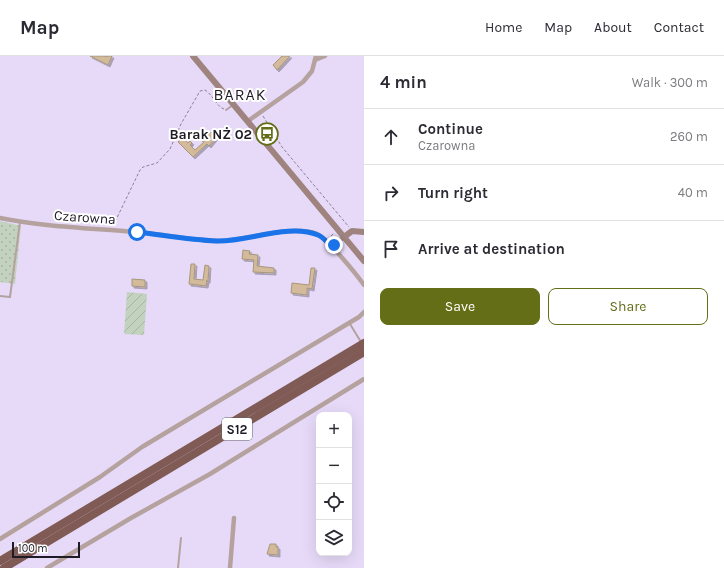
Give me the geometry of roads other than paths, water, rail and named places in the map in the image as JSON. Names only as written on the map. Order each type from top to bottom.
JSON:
[{"type":"highway","name":"S12","points":[[0,561],[364,347]]},
{"type":"highway","name":"S12","points":[[4,568],[364,347]]},
{"type":"street","points":[[193,56],[364,261]]},
{"type":"street","points":[[248,121],[260,111],[303,82],[312,71],[316,58],[325,56]]},
{"type":"street","name":"Czarowna","points":[[0,218],[20,222],[73,228],[111,230],[216,241],[234,240],[286,232],[301,232],[311,233],[322,237],[332,247]]},
{"type":"street","points":[[364,232],[352,231],[332,247],[364,285]]},
{"type":"street","points":[[0,539],[100,477],[142,447],[359,317],[364,312]]},
{"type":"street","points":[[49,567],[136,515],[210,474],[364,379]]},
{"type":"street","points":[[230,568],[234,518]]},
{"type":"lane","points":[[226,110],[234,105]]},
{"type":"lane","points":[[0,296],[10,297],[20,222]]},
{"type":"lane","points":[[349,323],[364,347]]},
{"type":"lane","points":[[178,568],[180,538]]},
{"type":"place","name":"Barak NŻ 02","points":[[267,134]]},
{"type":"district","name":"BARAK","points":[[240,94]]}]
